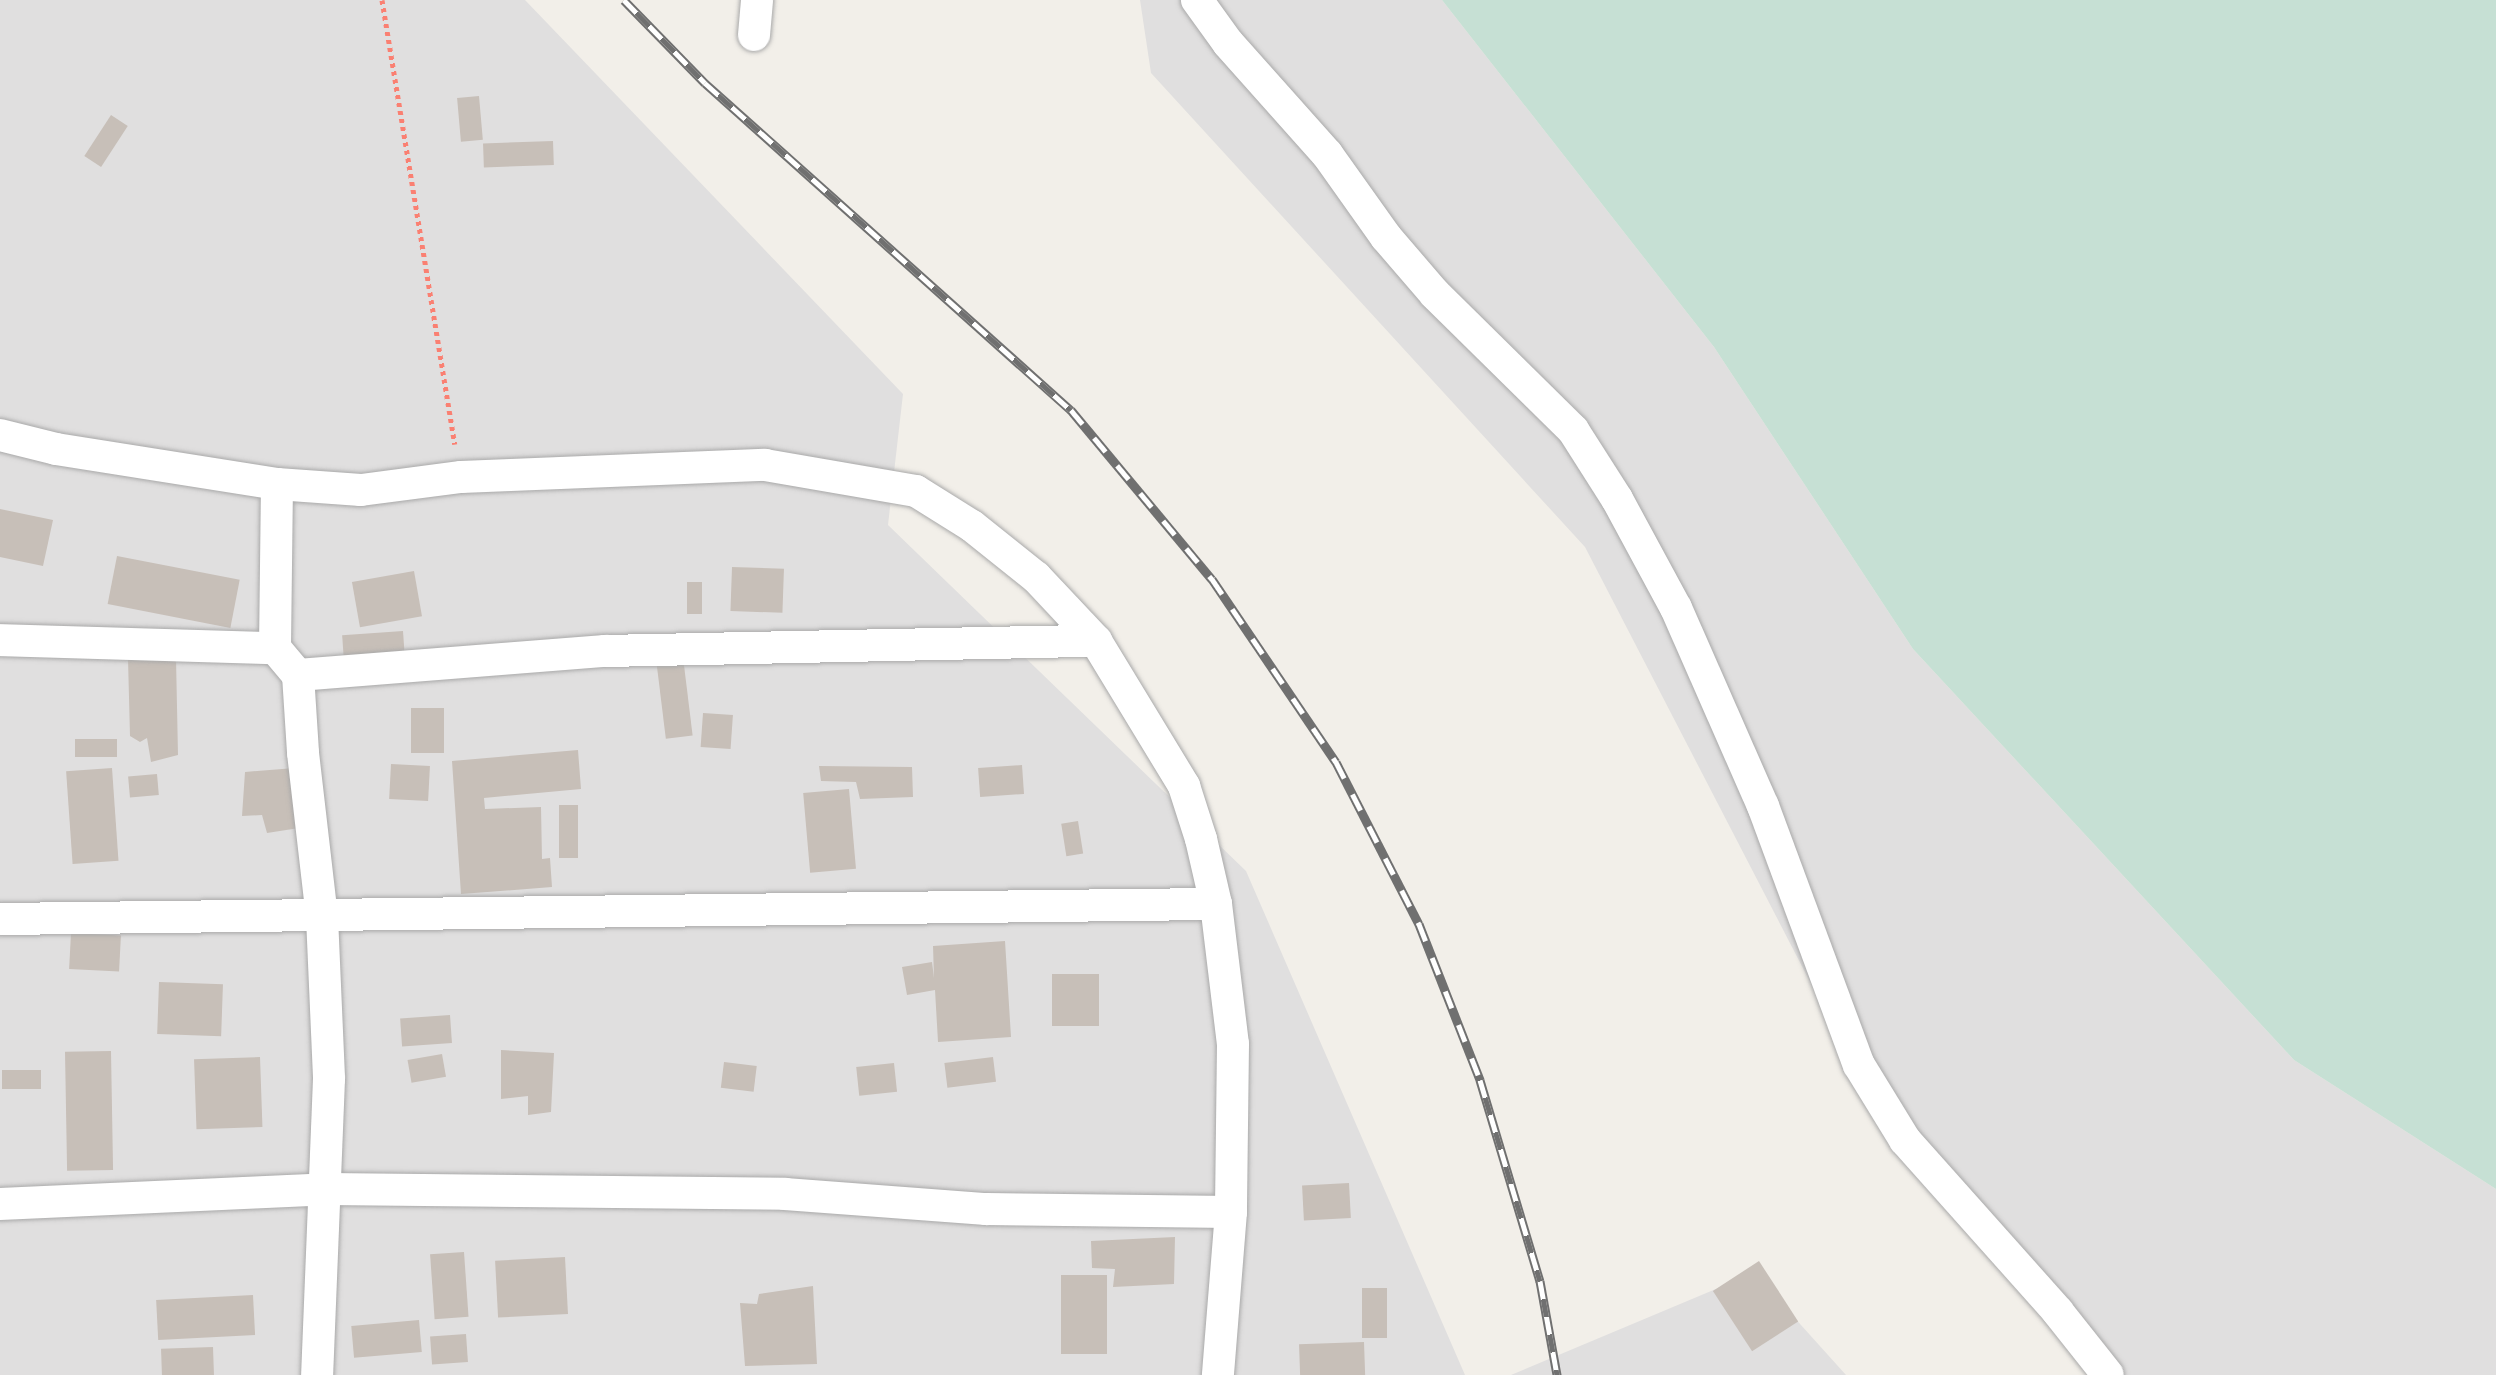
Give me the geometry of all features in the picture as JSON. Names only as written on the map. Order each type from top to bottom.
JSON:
[{"type":"street","points":[[754,35],[757,0]]},
{"type":"street","points":[[1197,0],[1228,43],[1327,154],[1386,237],[1435,294],[1573,430],[1617,499],[1676,608],[1763,806],[1859,1065],[1905,1140],[2058,1312],[2108,1375]]},
{"type":"street","points":[[0,435],[56,449],[277,484],[361,490],[461,477],[765,465],[916,491],[972,526],[1036,577],[1096,641],[1184,786],[1216,904],[1233,1044],[1231,1212],[1218,1375]]},
{"type":"street","points":[[277,484],[275,648],[298,675],[303,753],[322,917],[329,1079],[327,1189],[317,1375]]},
{"type":"street","points":[[0,640],[275,648]]},
{"type":"street","points":[[298,675],[605,651],[1096,641]]},
{"type":"street","points":[[0,919],[1216,904]]},
{"type":"street","points":[[0,1204],[327,1189],[785,1194],[986,1209],[1231,1212]]},
{"type":"path","points":[[382,0],[461,477]]},
{"type":"shaded area","points":[[0,0],[525,0],[903,394],[888,525],[1246,871],[1465,1375],[0,1375]]},
{"type":"shaded area","points":[[1140,0],[1442,0],[1714,347],[1913,649],[2294,1060],[2496,1189],[2496,1375],[2109,1375],[1865,1088],[1585,547],[1151,73]]},
{"type":"shaded area","points":[[1754,1273],[1846,1375],[1511,1375]]},
{"type":"green space","points":[[1442,0],[2496,0],[2496,1189],[2294,1060],[1913,649],[1714,347]]},
{"type":"building","points":[[479,96],[483,140],[461,142],[457,98]]},
{"type":"building","points":[[111,115],[128,126],[101,167],[84,156]]},
{"type":"building","points":[[553,141],[554,165],[484,167],[483,143]]},
{"type":"building","points":[[0,509],[53,520],[43,566],[0,557]]},
{"type":"building","points":[[117,556],[240,580],[230,628],[108,604]]},
{"type":"building","points":[[732,567],[784,569],[782,613],[730,611]]},
{"type":"building","points":[[414,571],[422,616],[360,627],[352,582]]},
{"type":"building","points":[[687,582],[702,582],[702,614],[687,614]]},
{"type":"building","points":[[403,631],[405,657],[344,661],[342,635]]},
{"type":"building","points":[[683,657],[693,735],[666,739],[656,660]]},
{"type":"building","points":[[176,658],[178,755],[151,762],[147,738],[140,742],[130,736],[128,659]]},
{"type":"building","points":[[411,708],[444,708],[444,753],[411,753]]},
{"type":"building","points":[[703,713],[733,715],[731,749],[701,747]]},
{"type":"building","points":[[75,739],[117,739],[117,757],[75,757]]},
{"type":"building","points":[[578,750],[581,789],[484,798],[485,809],[541,807],[542,859],[550,858],[552,887],[461,894],[452,761]]},
{"type":"building","points":[[391,764],[430,766],[428,801],[389,799]]},
{"type":"building","points":[[1022,765],[1024,794],[980,797],[978,768]]},
{"type":"building","points":[[819,766],[912,767],[913,797],[860,799],[856,782],[821,781]]},
{"type":"building","points":[[112,768],[118,861],[73,864],[66,771]]},
{"type":"building","points":[[295,768],[299,828],[267,833],[262,815],[242,816],[245,772]]},
{"type":"building","points":[[157,774],[159,795],[130,797],[128,777]]},
{"type":"building","points":[[849,789],[856,869],[810,873],[803,793]]},
{"type":"building","points":[[559,805],[578,805],[578,858],[559,858]]},
{"type":"building","points":[[1078,821],[1083,854],[1066,856],[1061,824]]},
{"type":"building","points":[[71,933],[121,936],[119,972],[69,969]]},
{"type":"building","points":[[1005,941],[1011,1037],[938,1042],[935,990],[907,995],[902,967],[932,962],[934,978],[933,946]]},
{"type":"building","points":[[1052,974],[1099,974],[1099,1026],[1052,1026]]},
{"type":"building","points":[[159,982],[223,984],[221,1036],[157,1034]]},
{"type":"building","points":[[450,1015],[452,1043],[402,1046],[400,1018]]},
{"type":"building","points":[[501,1050],[554,1053],[551,1112],[528,1115],[528,1096],[501,1099]]},
{"type":"building","points":[[111,1051],[113,1170],[67,1171],[65,1052]]},
{"type":"building","points":[[442,1054],[446,1077],[412,1083],[408,1060]]},
{"type":"building","points":[[260,1057],[262,1127],[196,1129],[194,1059]]},
{"type":"building","points":[[993,1057],[996,1082],[947,1088],[944,1063]]},
{"type":"building","points":[[724,1062],[757,1066],[754,1092],[721,1088]]},
{"type":"building","points":[[894,1063],[897,1092],[859,1096],[856,1067]]},
{"type":"building","points":[[2,1070],[41,1070],[41,1089],[2,1089]]},
{"type":"building","points":[[1349,1183],[1351,1218],[1304,1220],[1302,1185]]},
{"type":"building","points":[[1175,1237],[1174,1284],[1113,1287],[1115,1269],[1092,1268],[1091,1241]]},
{"type":"building","points":[[464,1252],[469,1317],[435,1319],[430,1254]]},
{"type":"building","points":[[565,1257],[568,1314],[498,1318],[495,1261]]},
{"type":"building","points":[[1759,1261],[1798,1321],[1752,1351],[1713,1291]]},
{"type":"building","points":[[1061,1275],[1107,1275],[1107,1354],[1061,1354]]},
{"type":"building","points":[[813,1286],[817,1364],[745,1366],[740,1303],[757,1304],[759,1294]]},
{"type":"building","points":[[1362,1288],[1387,1288],[1387,1338],[1362,1338]]},
{"type":"building","points":[[253,1295],[255,1335],[158,1340],[156,1300]]},
{"type":"building","points":[[419,1320],[422,1352],[354,1358],[351,1326]]},
{"type":"building","points":[[466,1334],[468,1362],[432,1364],[430,1337]]},
{"type":"building","points":[[1364,1342],[1365,1375],[1300,1375],[1299,1344]]},
{"type":"building","points":[[213,1347],[214,1375],[162,1375],[161,1349]]},
{"type":"railway","points":[[624,0],[705,83],[1071,410],[1212,579],[1336,762],[1419,924],[1480,1080],[1540,1281],[1557,1375]]}]
